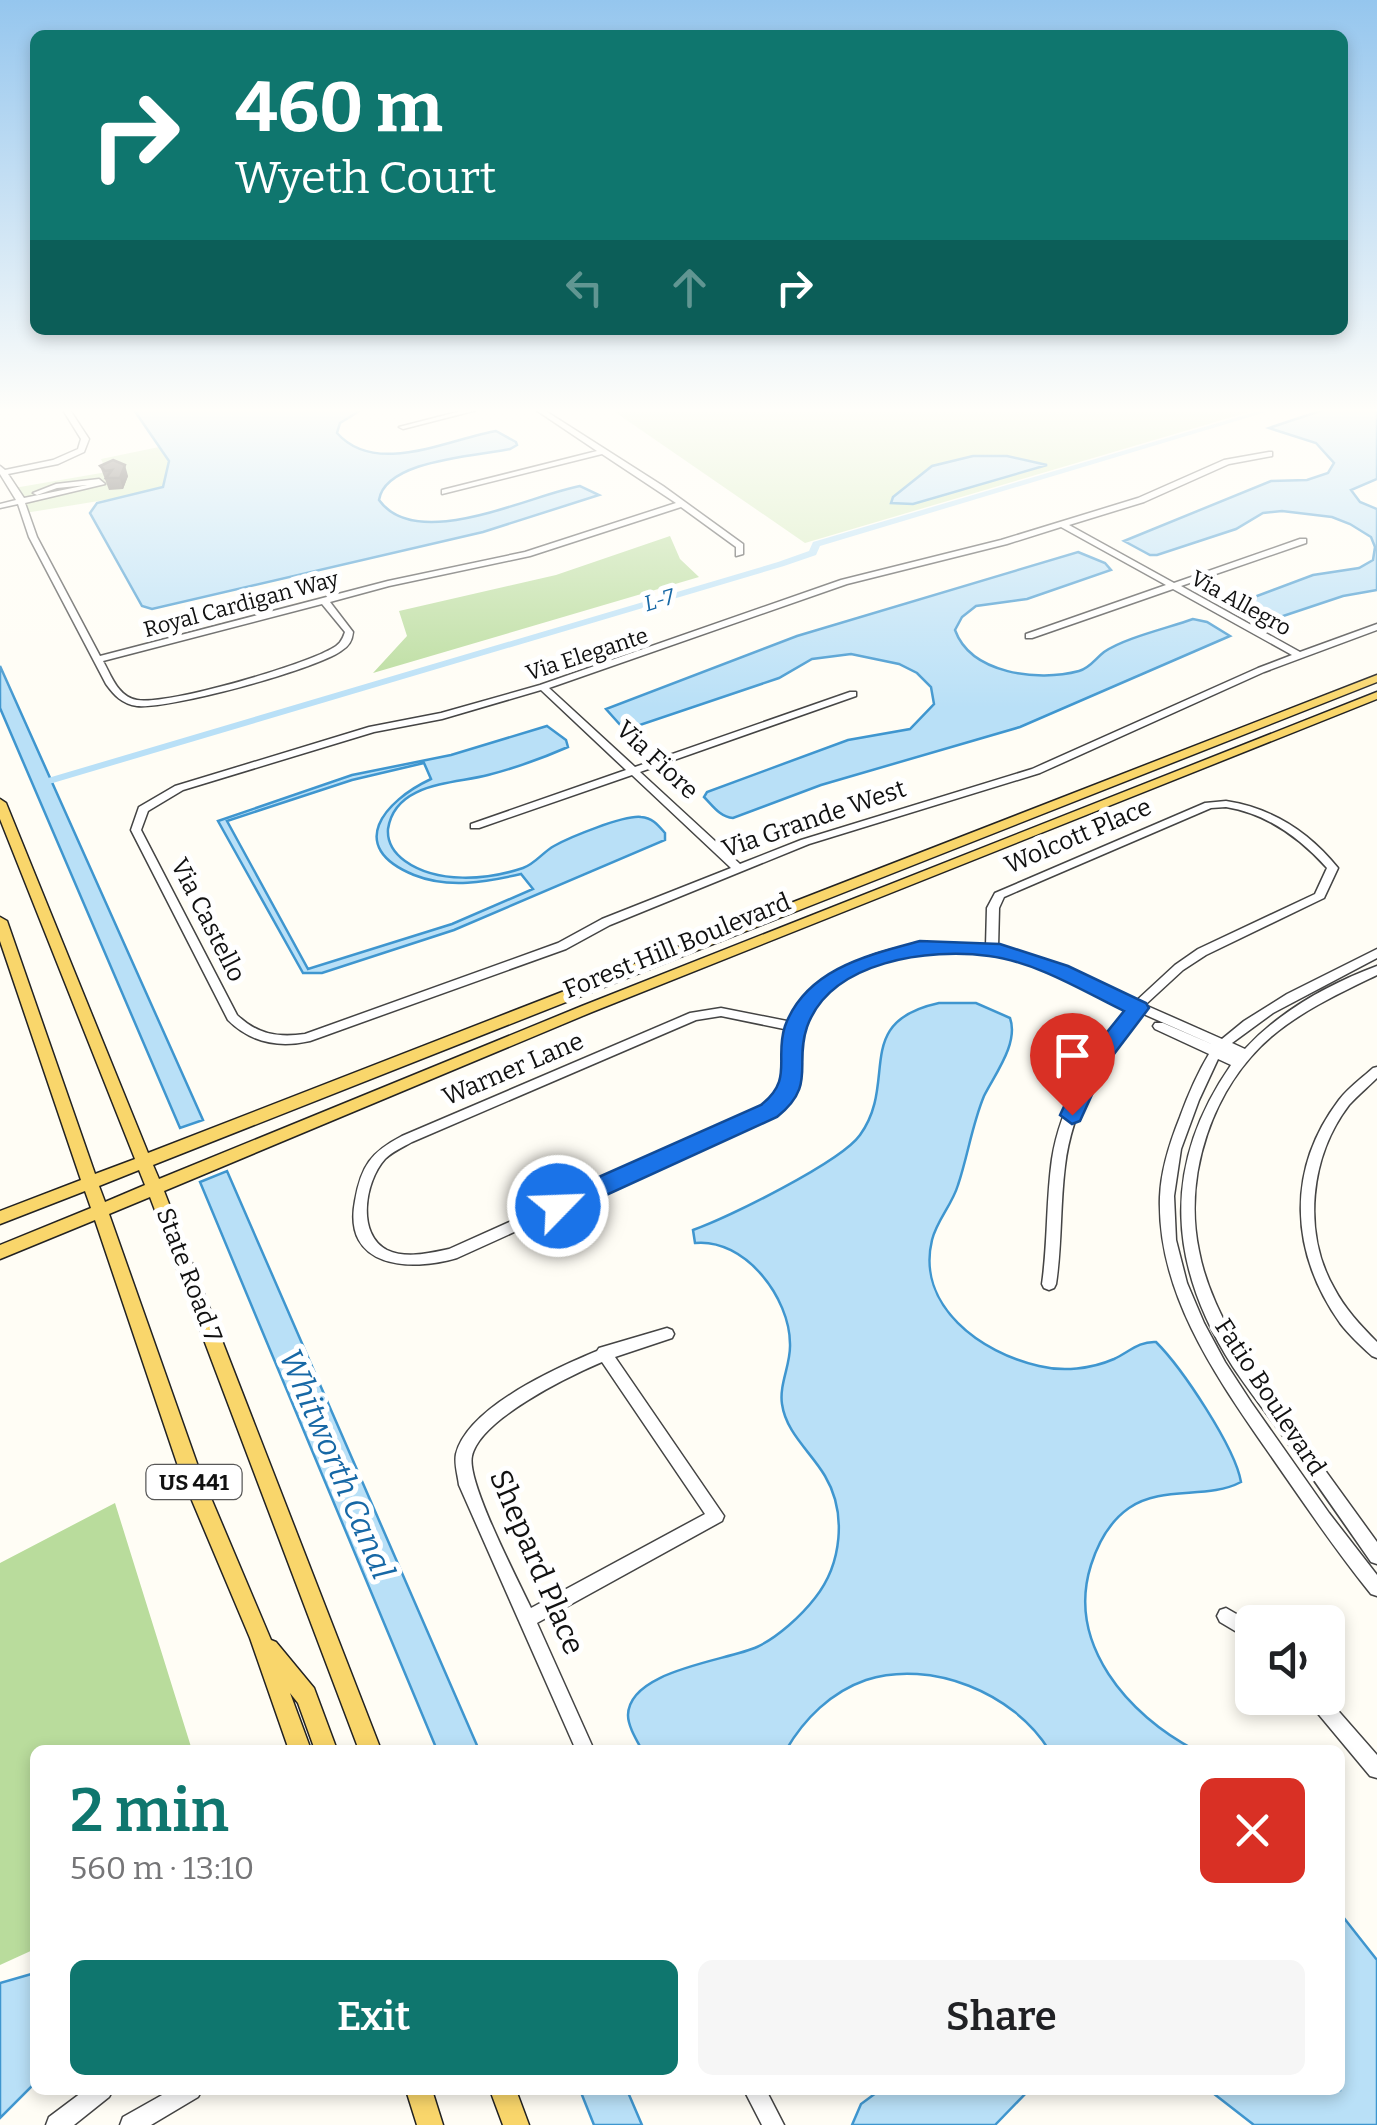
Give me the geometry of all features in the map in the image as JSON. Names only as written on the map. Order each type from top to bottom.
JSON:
[{"type":"main road","name":"Forest Hill Boulevard","points":[[0,1218],[1377,678]]},
{"type":"main road","name":"Forest Hill Boulevard","points":[[0,1252],[817,916],[1020,840],[1377,696]]},
{"type":"main road","name":"State Road 7","points":[[0,803],[155,1188],[368,1745]]},
{"type":"main road","name":"US 441","points":[[0,921],[190,1472],[260,1638],[298,1745]]},
{"type":"main road","points":[[260,1638],[306,1696],[324,1745]]},
{"type":"main road","points":[[420,2095],[430,2125]]},
{"type":"street","points":[[23,509],[33,537],[114,690],[123,698],[163,702],[337,650],[347,641],[349,632],[324,600]]},
{"type":"street","name":"Royal Cardigan Way","points":[[98,659],[324,600],[527,554],[666,509]]},
{"type":"street","points":[[689,509],[740,546],[740,554]]},
{"type":"street","name":"Via Elegante","points":[[143,809],[179,788],[372,729],[442,716],[544,687],[844,582],[1111,509]]},
{"type":"street","name":"Via Allegro","points":[[1062,524],[1298,655]]},
{"type":"street","points":[[1029,636],[1303,541]]},
{"type":"street","name":"Via Grande West","points":[[263,1039],[306,1038],[395,1009],[562,946],[606,922],[738,868],[872,820],[1036,771],[1298,655],[1377,627]]},
{"type":"street","name":"Via Fiore","points":[[544,687],[738,868]]},
{"type":"street","points":[[475,826],[853,694]]},
{"type":"street","name":"Wolcott Place","points":[[992,949],[993,908],[999,895],[1209,805],[1228,802],[1269,816],[1320,853],[1332,868],[1329,883],[1320,896],[1200,954],[1166,979],[1138,1008]]},
{"type":"street","name":"Via Castello","points":[[143,809],[136,830],[232,1017],[244,1031],[263,1039]]},
{"type":"street","points":[[796,1027],[833,980],[858,966],[920,948],[992,949],[1060,971],[1138,1008],[1149,1021],[1242,1058]]},
{"type":"street","name":"Fatio Boulevard","points":[[1377,954],[1314,985],[1249,1025],[1221,1049],[1182,1120],[1167,1175],[1167,1242],[1186,1306],[1214,1362],[1346,1551],[1377,1588]]},
{"type":"street","name":"Fatio Boulevard","points":[[1377,970],[1288,1016],[1242,1058],[1208,1118],[1188,1186],[1190,1247],[1203,1292],[1238,1361],[1377,1556]]},
{"type":"street","points":[[1049,1284],[1054,1186],[1062,1141],[1096,1062],[1138,1008]]},
{"type":"street","name":"Warner Lane","points":[[720,1012],[796,1027],[792,1084],[784,1099],[769,1111],[452,1254],[427,1262],[403,1262],[375,1250],[358,1221],[369,1173],[381,1154],[406,1138],[694,1016],[720,1012]]},
{"type":"street","points":[[1377,1071],[1349,1092],[1324,1134],[1308,1187],[1305,1220],[1309,1250],[1325,1289],[1351,1330],[1377,1352]]},
{"type":"street","name":"Shepard Place","points":[[583,1745],[467,1485],[464,1454],[479,1428],[500,1408],[604,1352],[637,1339],[668,1334]]},
{"type":"street","points":[[528,1619],[716,1516],[604,1352]]},
{"type":"street","points":[[1226,1616],[1235,1622]]},
{"type":"street","points":[[1331,1715],[1377,1769]]},
{"type":"street","points":[[57,2125],[96,2095]]},
{"type":"street","points":[[130,2125],[182,2095]]},
{"type":"street","points":[[758,2095],[773,2125]]},
{"type":"green space","points":[[756,509],[920,509],[805,543]]},
{"type":"green space","points":[[670,536],[680,559],[699,577],[373,673],[407,636],[399,611],[556,575]]},
{"type":"green space","points":[[115,1503],[190,1745],[30,1745],[30,1951],[0,1965],[0,1563]]},
{"type":"water","points":[[93,509],[389,509],[419,521],[446,521],[500,509],[555,509],[483,532],[152,609],[142,606],[90,513]]},
{"type":"water","points":[[1202,509],[1377,509],[1377,590],[1343,596],[1268,621],[1243,606],[1241,602],[1313,575],[1359,568],[1373,560],[1375,547],[1371,537],[1332,517],[1282,511],[1263,513],[1236,529],[1157,555],[1124,541]]},
{"type":"water","points":[[1078,552],[1105,563],[1111,570],[1027,599],[976,606],[962,617],[955,630],[963,645],[990,665],[1045,675],[1083,670],[1123,642],[1193,619],[1207,622],[1230,636],[1020,727],[821,785],[733,818],[724,816],[704,797],[707,792],[848,740],[910,729],[934,704],[931,687],[917,673],[899,664],[851,654],[812,659],[779,678],[631,728],[623,728],[606,709],[797,636]]},
{"type":"water","points":[[0,666],[203,1120],[180,1128],[0,708]]},
{"type":"water","points":[[547,726],[566,740],[568,747],[498,772],[428,788],[402,802],[393,814],[389,839],[398,855],[418,868],[463,878],[509,872],[527,866],[572,837],[633,817],[655,822],[665,833],[665,840],[454,930],[322,973],[303,973],[218,821],[352,775],[451,755]],"holes":[[[424,763],[431,779],[399,799],[379,825],[381,851],[393,864],[441,882],[468,883],[521,874],[533,889],[452,924],[308,969],[227,821],[352,780]]]},
{"type":"water","points":[[939,1003],[976,1003],[1010,1018],[1012,1028],[1004,1058],[980,1107],[955,1192],[932,1240],[930,1264],[934,1286],[944,1305],[975,1338],[1017,1360],[1048,1368],[1096,1365],[1139,1345],[1156,1342],[1206,1409],[1237,1467],[1241,1482],[1228,1487],[1170,1494],[1129,1508],[1110,1526],[1091,1565],[1087,1622],[1108,1674],[1147,1717],[1187,1745],[1045,1745],[1015,1712],[993,1697],[943,1678],[917,1674],[866,1680],[841,1692],[810,1717],[789,1745],[640,1745],[628,1719],[633,1700],[644,1687],[661,1677],[757,1647],[781,1632],[815,1598],[831,1570],[838,1538],[837,1506],[825,1476],[784,1414],[783,1382],[790,1344],[782,1308],[761,1274],[747,1261],[731,1250],[695,1243],[693,1230],[782,1188],[849,1146],[871,1115],[886,1039],[895,1024],[912,1012]]},
{"type":"water","name":"Whitworth Canal","points":[[227,1171],[477,1745],[435,1745],[200,1182]]},
{"type":"water","points":[[1345,1919],[1377,1960],[1377,2125],[1254,2125],[1215,2095],[1345,2095]]},
{"type":"water","points":[[30,1974],[30,2088],[0,2118],[0,1983]]},
{"type":"water","points":[[582,2095],[629,2095],[642,2125],[594,2125]]},
{"type":"water","points":[[873,2095],[1024,2095],[995,2125],[852,2125],[861,2104]]},
{"type":"waterway","name":"L-7","points":[[42,783],[781,564],[813,553],[816,544],[934,509]]},
{"type":"route","points":[[558,1206],[769,1111],[784,1099],[792,1084],[796,1027],[814,1000],[833,980],[858,966],[887,954],[920,948],[992,949],[1060,971],[1138,1008],[1096,1062],[1072,1115]]}]
